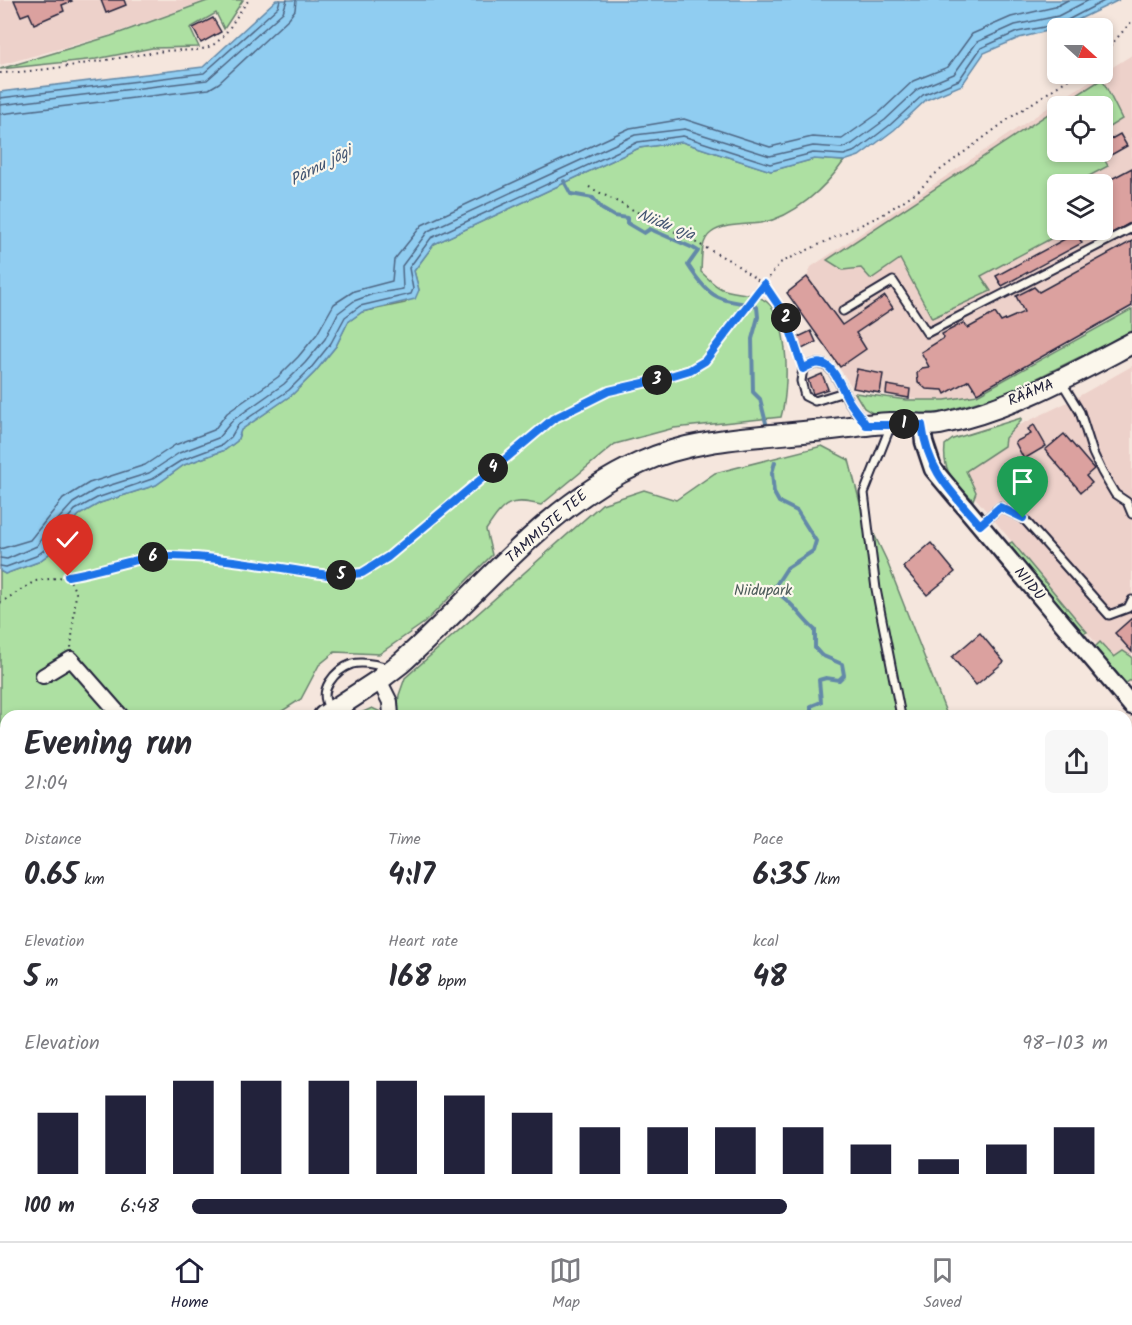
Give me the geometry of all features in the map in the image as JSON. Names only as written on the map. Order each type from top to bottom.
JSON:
[{"type":"main road","name":"RÄÄMA","points":[[922,425],[939,424],[989,410],[1061,381],[1132,343]]},
{"type":"main road","name":"TAMMISTE TEE","points":[[333,710],[386,675],[529,540],[577,500],[640,463],[694,446],[732,439],[892,423],[922,425]]},
{"type":"street","name":"NIIDU","points":[[922,425],[924,442],[933,469],[1132,706]]},
{"type":"street","points":[[43,676],[71,659],[116,710]]},
{"type":"street","points":[[386,675],[391,710]]},
{"type":"lane","points":[[843,311],[892,281],[927,333],[1132,228]]},
{"type":"lane","points":[[844,392],[815,401],[805,396],[801,381],[803,369],[811,364],[825,364],[839,377],[844,392],[866,425]]},
{"type":"lane","points":[[1061,381],[1080,412],[1093,453],[1102,472],[1114,494],[1127,502],[1132,514]]},
{"type":"lane","points":[[892,423],[864,493],[876,589],[900,710]]},
{"type":"lane","points":[[980,525],[1000,507],[1023,518],[1108,615],[1128,608],[1132,600]]},
{"type":"lane","points":[[327,710],[325,691],[334,675],[352,664],[376,664],[386,675]]},
{"type":"path","points":[[0,73],[92,64],[167,50],[195,51],[211,46],[219,40],[249,0]]},
{"type":"path","points":[[1113,43],[1132,21]]},
{"type":"path","points":[[0,603],[35,581],[98,572],[138,558],[172,556],[336,576],[362,573],[388,557],[553,419],[609,391],[690,370],[705,361],[780,263],[882,216],[918,191],[935,174],[1010,118],[1061,84]]},
{"type":"path","points":[[589,187],[731,261],[764,284],[785,315],[803,369]]},
{"type":"path","points":[[68,576],[76,593],[71,659]]},
{"type":"shaded area","points":[[0,0],[207,0],[107,36],[0,65]]},
{"type":"shaded area","points":[[1132,55],[1132,306],[977,393],[945,404],[853,388],[787,293],[807,277],[811,267],[1047,108],[1047,162],[1113,162],[1113,96],[1066,96],[1085,84],[1113,84],[1113,67]]},
{"type":"shaded area","points":[[1132,366],[1132,681],[1129,683],[949,466],[997,436],[1070,401]]},
{"type":"green space","points":[[210,0],[243,0],[224,29],[216,13],[190,28],[199,47],[152,48],[96,59],[0,69],[111,36]]},
{"type":"green space","points":[[1094,84],[1104,84],[1110,96],[1076,96]]},
{"type":"green space","points":[[1113,101],[1122,119],[1113,125]]},
{"type":"green space","points":[[1047,115],[1047,162],[1106,162],[1108,166],[1093,174],[1047,174],[1048,240],[981,276],[991,291],[932,318],[900,259],[871,279],[861,268],[843,270],[827,260]]},
{"type":"green space","points":[[682,142],[771,171],[814,159],[844,161],[818,191],[797,208],[773,220],[716,230],[707,236],[703,246],[701,272],[716,286],[762,299],[775,311],[784,340],[786,356],[784,405],[781,417],[674,428],[615,444],[541,505],[521,502],[508,504],[486,530],[492,555],[424,623],[379,654],[335,652],[319,665],[301,699],[284,710],[0,710],[0,571],[5,574],[38,562],[49,554],[53,544],[79,515],[100,503],[156,485],[184,465],[225,450],[237,441],[241,430],[293,394],[315,372],[336,346],[348,322],[362,312],[405,303],[419,290],[414,271],[434,244],[639,148]]},
{"type":"green space","points":[[1132,309],[1132,331],[1007,393],[940,413],[874,414],[864,408],[855,393],[907,400],[945,400],[977,395]]},
{"type":"green space","points":[[1021,418],[1021,421],[1005,438],[1004,446],[966,471],[976,492],[973,500],[951,476],[945,463],[945,445],[953,439]]},
{"type":"green space","name":"Niidupark","points":[[822,446],[849,460],[861,507],[886,559],[945,710],[397,710],[399,695],[405,678],[602,504],[644,490],[676,500],[715,473]]},
{"type":"green space","points":[[1012,542],[1087,632],[1082,634],[1008,544]]},
{"type":"green space","points":[[1100,642],[1114,657],[1123,651],[1132,657],[1132,679],[1126,683],[1094,648]]},
{"type":"water","name":"Pärnu jõgi","points":[[276,0],[1119,0],[1082,18],[1047,18],[1047,31],[1019,38],[984,53],[962,85],[926,100],[894,130],[859,156],[844,161],[814,159],[771,171],[682,142],[639,148],[434,244],[414,271],[419,290],[415,299],[362,312],[348,322],[336,346],[315,372],[293,394],[241,430],[237,441],[225,450],[184,465],[156,485],[100,503],[79,515],[53,544],[49,554],[38,562],[5,574],[0,571],[0,92],[203,67]]},
{"type":"building","points":[[14,0],[72,1],[62,5],[64,11],[34,24],[29,13],[21,16]]},
{"type":"building","points":[[101,0],[124,0],[126,5],[106,13]]},
{"type":"building","points":[[213,18],[221,32],[201,43],[193,28]]},
{"type":"building","points":[[1120,134],[1127,146],[1113,154],[1113,138]]},
{"type":"building","points":[[1132,168],[1132,222],[1113,233],[1113,178]]},
{"type":"building","points":[[1063,240],[1080,240],[1082,243],[1002,286],[996,276]]},
{"type":"building","points":[[1132,241],[1132,306],[977,393],[969,380],[945,394],[943,390],[926,389],[918,382],[917,373],[922,368],[929,367],[921,352],[944,338],[942,334],[963,323],[968,328],[995,313],[1001,322],[1024,312],[1016,296],[1034,287],[1039,292]]},
{"type":"building","points":[[807,277],[842,325],[885,296],[893,308],[856,333],[866,349],[840,367],[787,293]]},
{"type":"building","points":[[811,331],[816,342],[802,349],[796,338]]},
{"type":"building","points":[[857,369],[883,374],[880,393],[853,388]]},
{"type":"building","points":[[822,374],[828,389],[813,394],[808,380]]},
{"type":"building","points":[[887,385],[910,389],[909,398],[886,394]]},
{"type":"building","points":[[1034,425],[1046,446],[1024,459],[1015,442],[1031,434],[1028,429]]},
{"type":"building","points":[[1064,434],[1094,469],[1086,476],[1092,483],[1081,492],[1045,450]]},
{"type":"building","points":[[931,543],[955,572],[927,595],[903,567]]},
{"type":"building","points":[[1132,618],[1132,652],[1115,633]]},
{"type":"building","points":[[980,633],[1004,662],[976,685],[952,657]]},
{"type":"waterway","name":"Niidu oja","points":[[564,181],[571,194],[593,198],[602,209],[614,216],[627,218],[627,223],[644,233],[650,229],[698,251],[688,265],[705,288],[723,299],[757,307],[758,317],[752,339],[753,392],[760,399],[766,423]]},
{"type":"waterway","name":"Niidu oja","points":[[775,462],[772,473],[774,493],[779,502],[797,511],[816,541],[813,551],[787,568],[774,588],[815,630],[815,648],[821,655],[842,664],[844,675],[839,680],[826,678],[819,680],[821,702],[811,706],[811,710]]},
{"type":"route","points":[[68,576],[98,572],[138,558],[172,556],[336,576],[362,573],[388,557],[553,419],[609,391],[690,370],[705,361],[764,284],[785,315],[803,369],[811,364],[825,364],[839,377],[844,392],[866,425],[892,423],[922,425],[924,442],[933,469],[980,525],[1000,507],[1023,518]]}]
